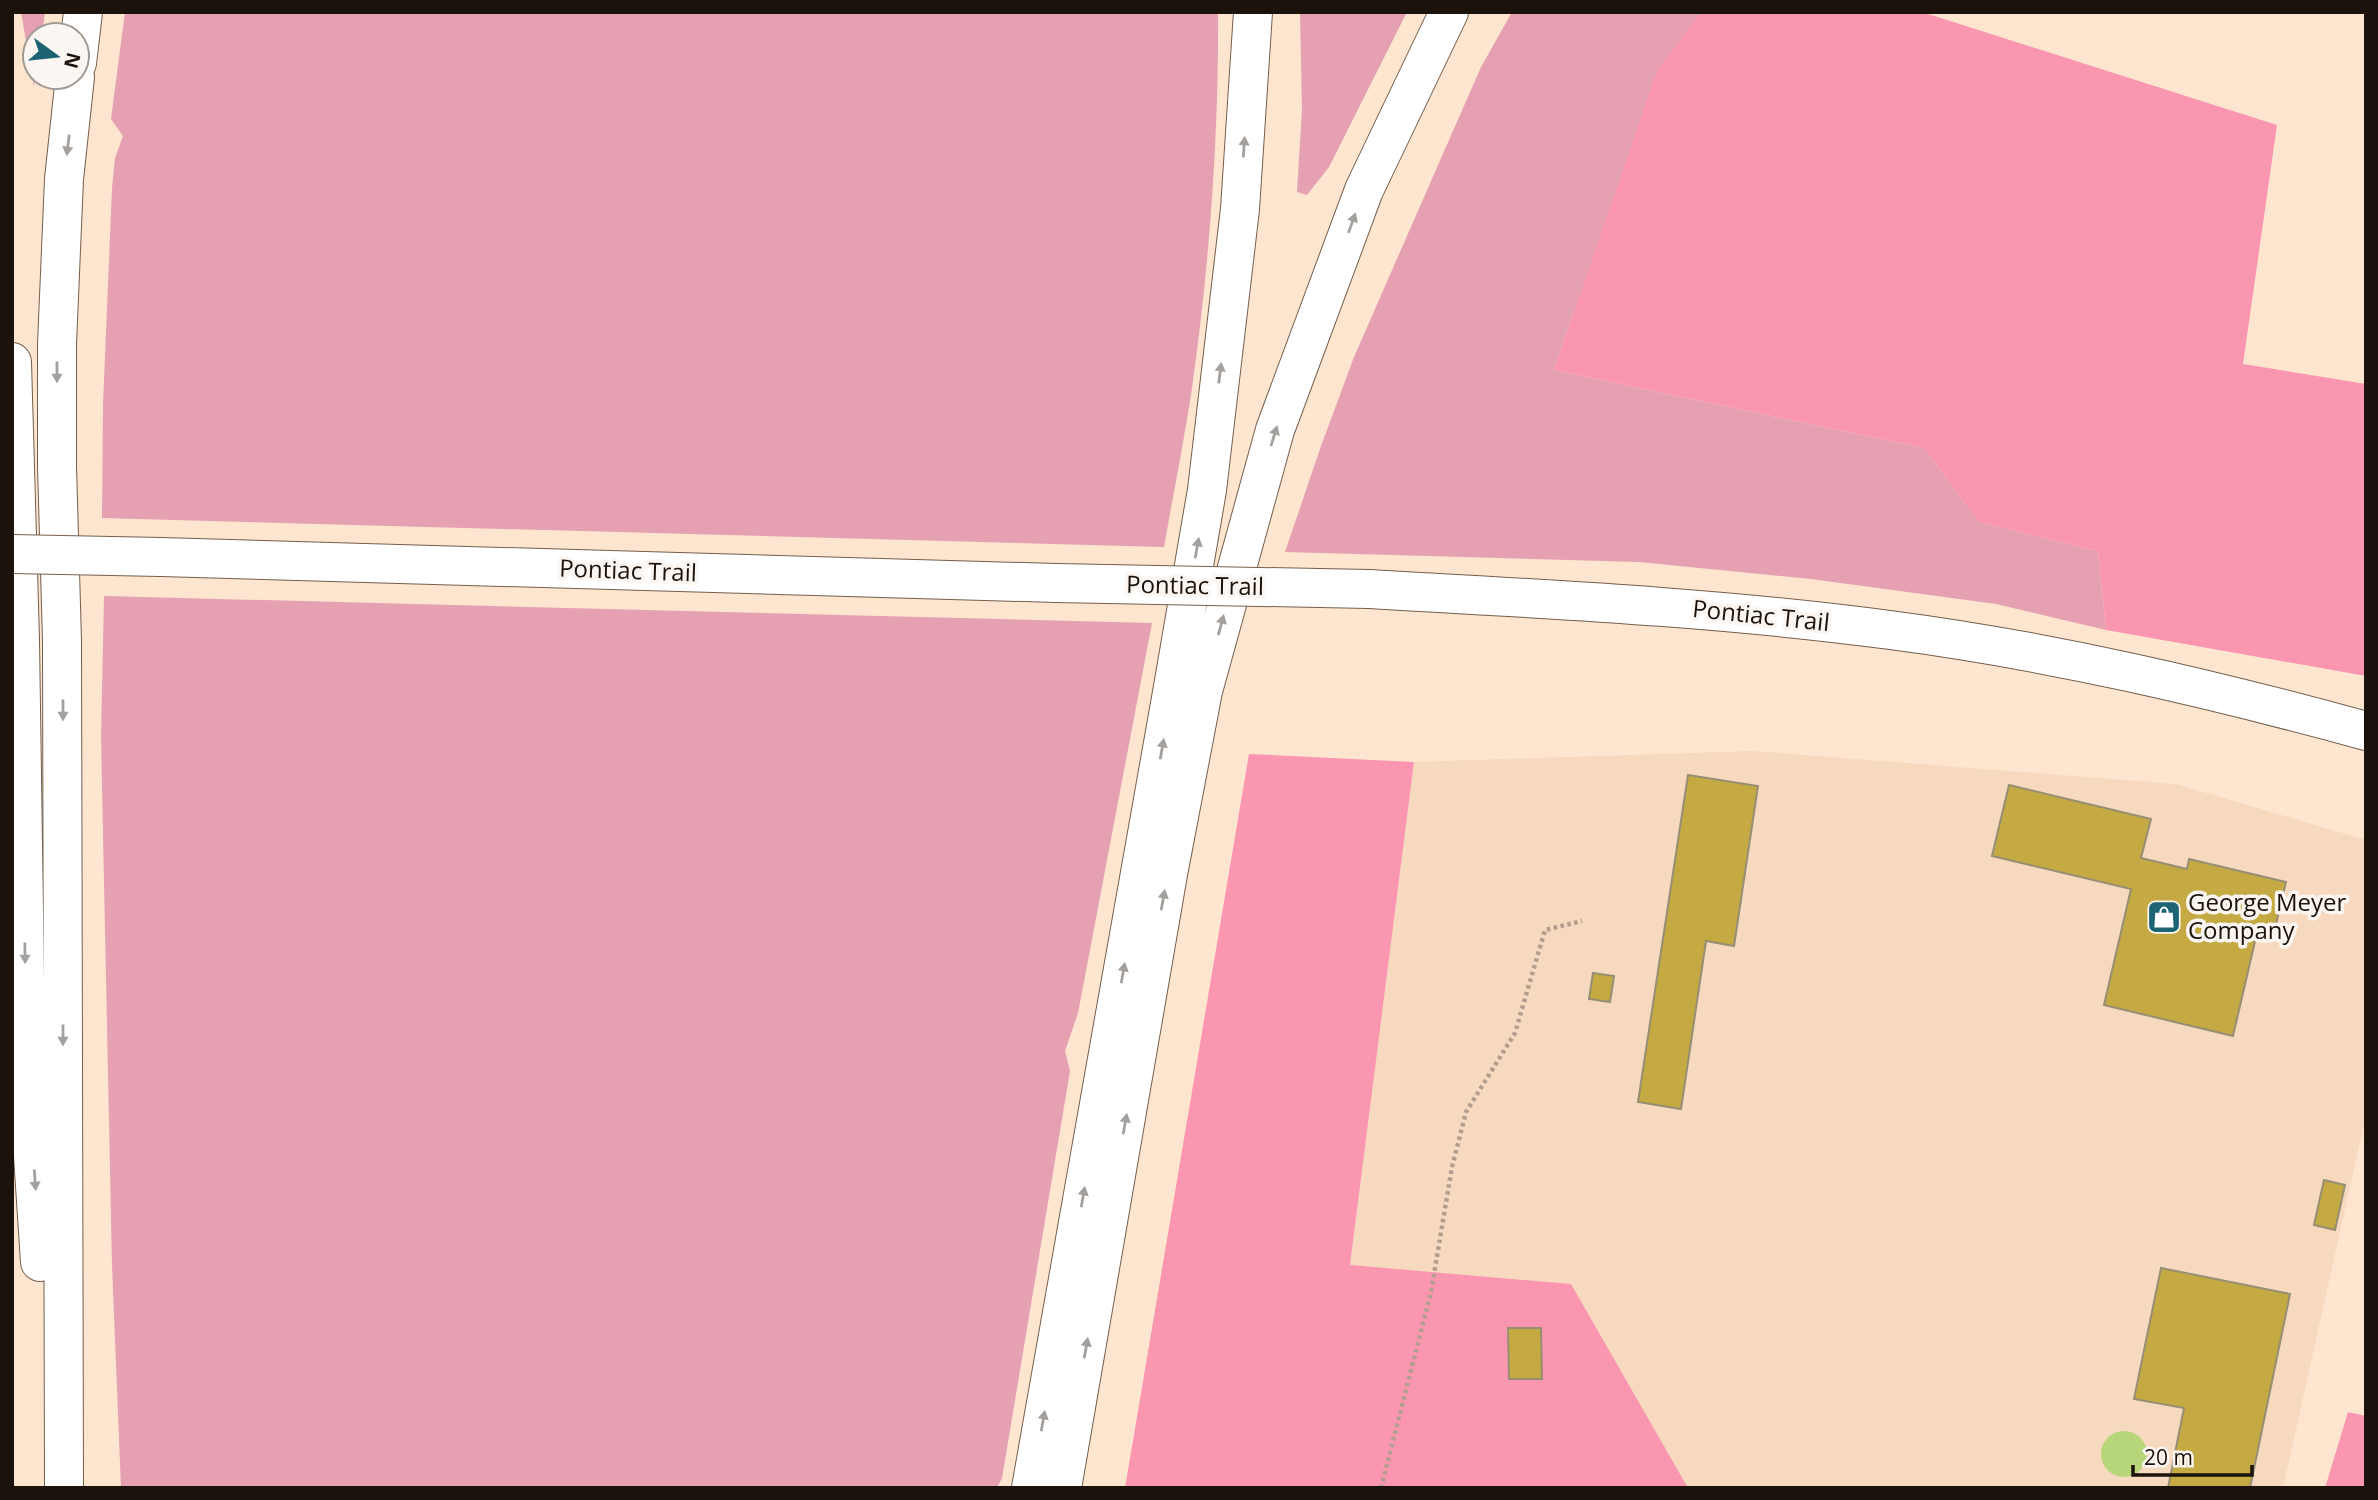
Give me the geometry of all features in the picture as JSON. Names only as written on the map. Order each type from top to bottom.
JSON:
[{"type":"main road","points":[[1031,1488],[1207,490],[1240,209],[1253,12]]},
{"type":"main road","points":[[1062,1488],[1168,874],[1203,691],[1275,430],[1364,190],[1449,12]]},
{"type":"main road","points":[[64,1488],[62,641],[57,344],[64,179],[73,91]]},
{"type":"main road","points":[[12,362],[20,640],[26,1048],[55,1488]]},
{"type":"main road","name":"Pontiac Trail","points":[[12,554],[1369,589],[1640,605],[1891,630],[2035,653],[2142,674],[2366,731]]},
{"type":"path","points":[[1381,1488],[1431,1292],[1452,1167],[1466,1112],[1515,1033],[1545,930],[1582,920]]},
{"type":"shaded area","points":[[21,12],[45,12],[44,21],[23,21]]},
{"type":"shaded area","points":[[125,12],[1218,12],[1215,156],[1203,300],[1191,395],[1164,547],[102,518],[103,405],[112,188],[115,158],[123,136],[111,119]]},
{"type":"shaded area","points":[[1300,12],[1407,12],[1329,167],[1307,195],[1297,192],[1302,110]]},
{"type":"shaded area","points":[[1512,12],[1701,12],[1657,72],[1554,370],[1924,448],[1979,522],[2098,551],[2106,630],[1996,604],[1811,579],[1639,562],[1285,552],[1354,357],[1481,67]]},
{"type":"shaded area","points":[[1701,12],[1922,12],[2277,125],[2243,364],[2366,384],[2366,676],[2106,630],[2098,551],[1979,522],[1924,448],[1554,370],[1657,71]]},
{"type":"shaded area","points":[[104,596],[1152,623],[1078,1013],[1065,1051],[1070,1071],[1002,1478],[997,1488],[121,1488],[112,1265],[101,736]]},
{"type":"shaded area","points":[[1753,751],[2176,784],[2366,840],[2366,1115],[2283,1488],[1688,1488],[1350,1266],[1414,762]]},
{"type":"shaded area","points":[[1249,754],[1414,762],[1350,1265],[1571,1284],[1688,1488],[1125,1488]]},
{"type":"shaded area","points":[[2348,1412],[2366,1416],[2366,1488],[2325,1488]]},
{"type":"shaded area","points":[[2124,1431],[2140,1438],[2147,1454],[2140,1470],[2124,1477],[2108,1470],[2101,1454],[2108,1438]]},
{"type":"building","points":[[1688,775],[1758,786],[1734,946],[1706,941],[1681,1109],[1638,1102]]},
{"type":"building","points":[[2009,785],[2151,819],[2141,858],[2187,869],[2189,859],[2286,882],[2272,941],[2256,937],[2233,1036],[2104,1005],[2131,889],[1992,856]]},
{"type":"building","points":[[1593,973],[1614,976],[1610,1002],[1589,999]]},
{"type":"building","points":[[2324,1180],[2345,1185],[2335,1230],[2314,1225]]},
{"type":"building","points":[[2161,1268],[2290,1294],[2250,1488],[2168,1488],[2184,1408],[2134,1399]]},
{"type":"building","points":[[1508,1328],[1541,1328],[1542,1379],[1509,1379]]},
{"type":"place","name":"George Meyer Company","points":[[2164,917]]}]
